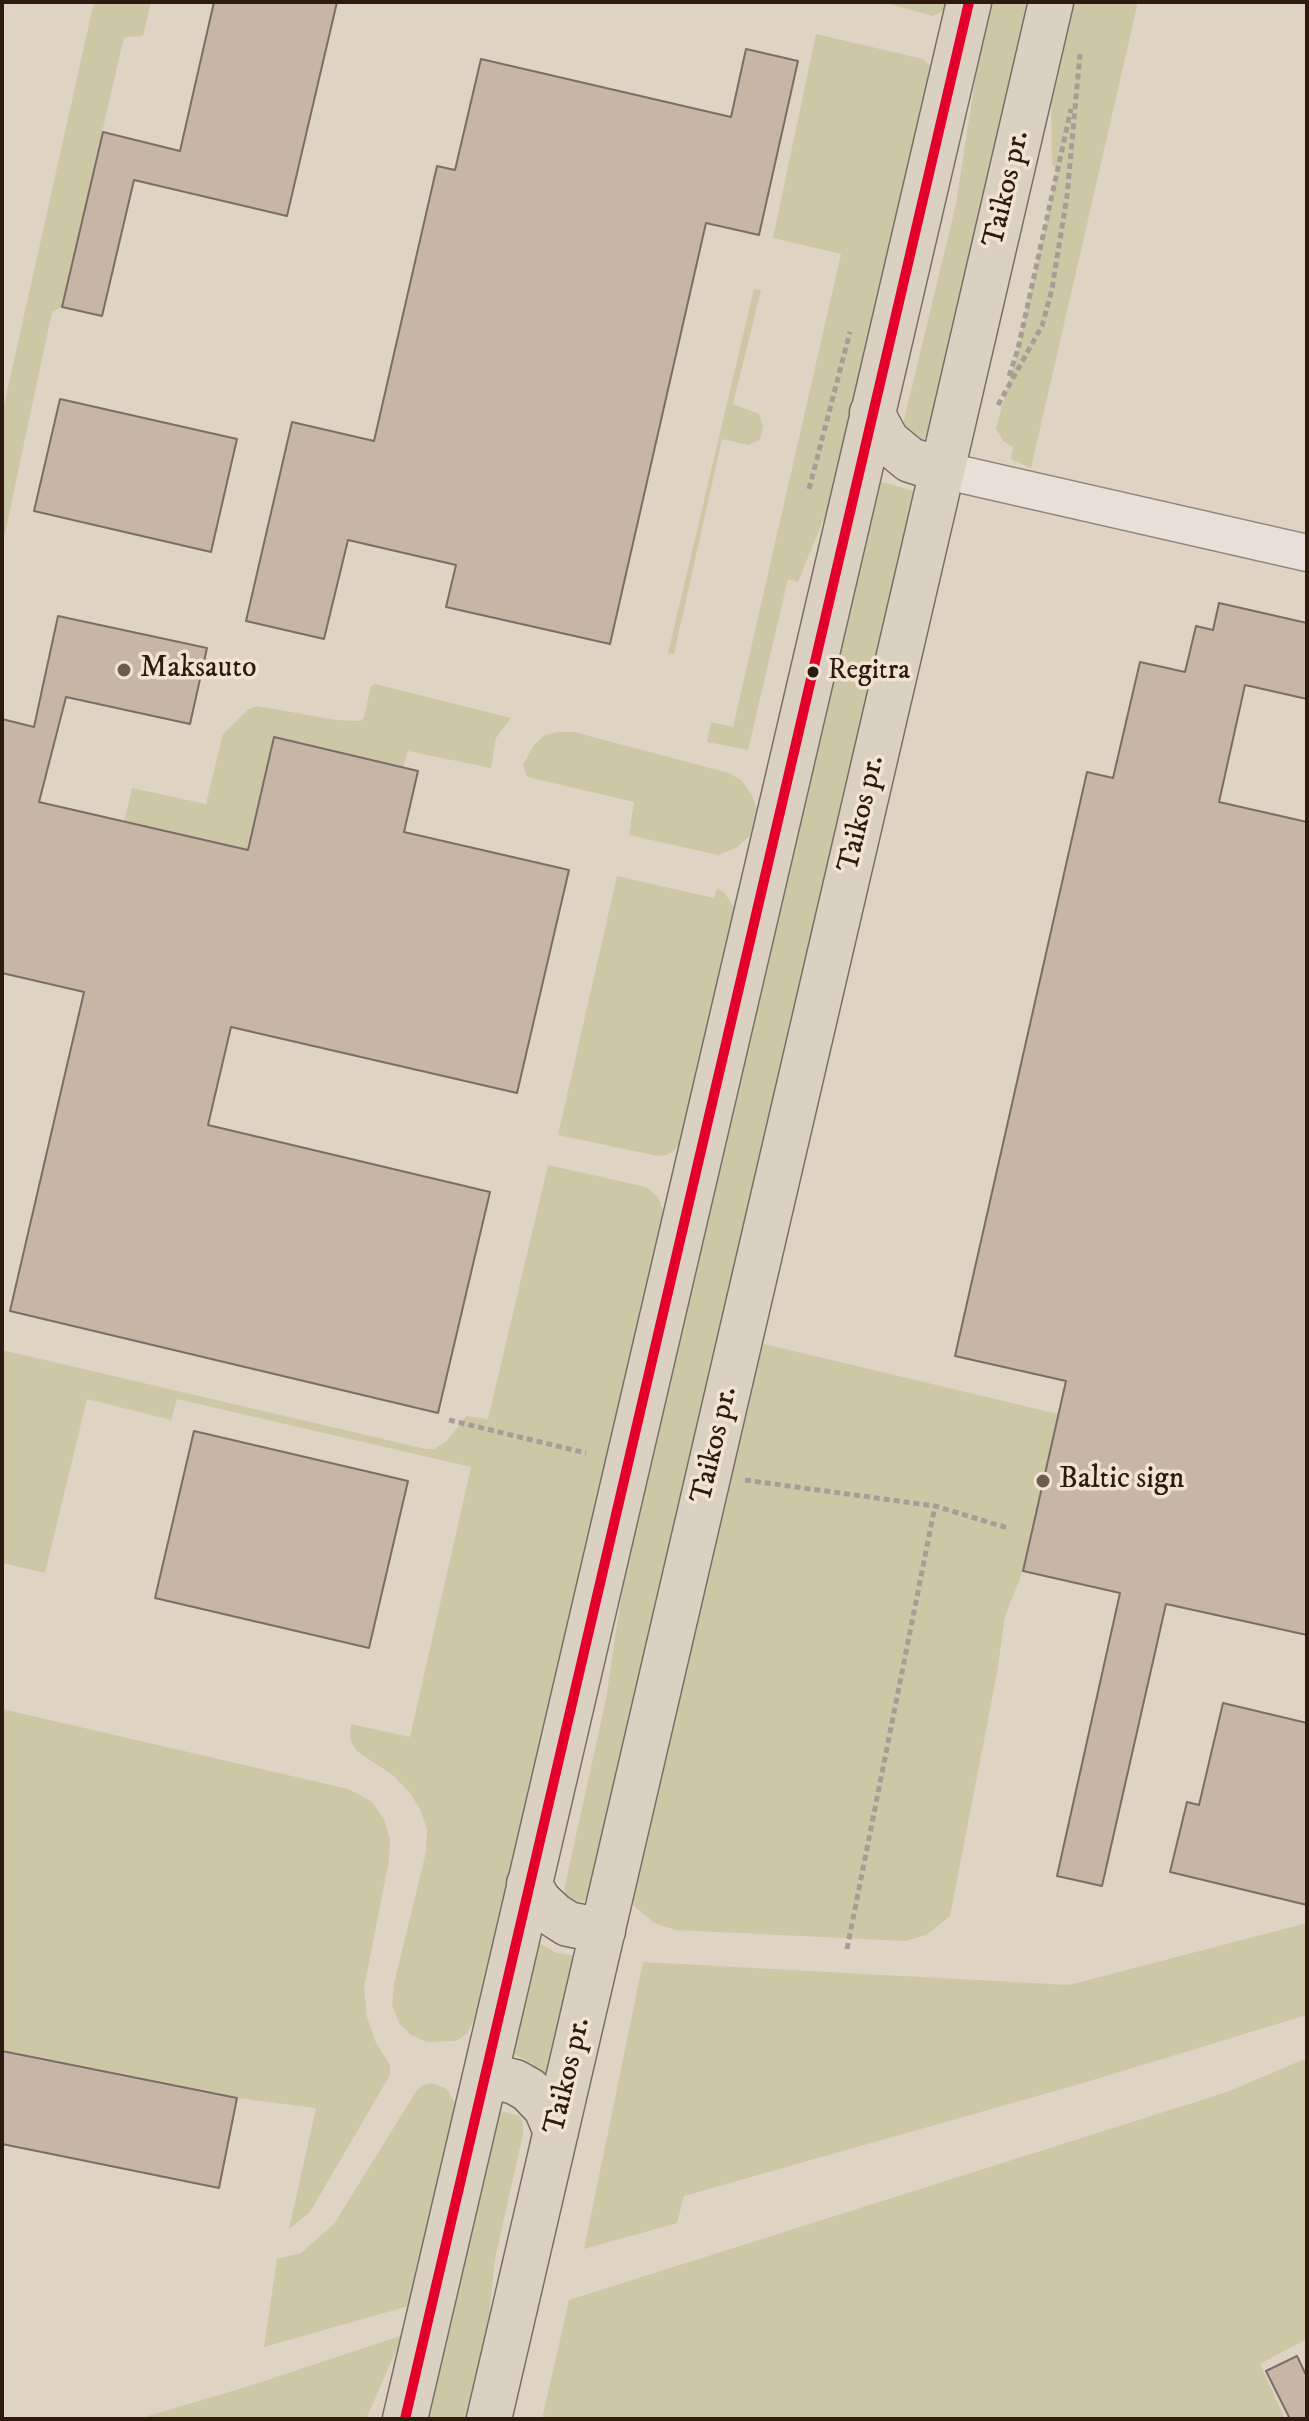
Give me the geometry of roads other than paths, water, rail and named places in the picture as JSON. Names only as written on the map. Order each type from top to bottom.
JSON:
[{"type":"main road","points":[[405,2419],[969,2]]},
{"type":"main road","name":"Taikos pr.","points":[[489,2419],[1051,2]]},
{"type":"main road","points":[[872,413],[887,441],[910,460],[942,470]]},
{"type":"main road","points":[[529,1884],[539,1901],[568,1924],[603,1931]]},
{"type":"main road","points":[[487,2075],[515,2082],[529,2090],[546,2108],[556,2132]]},
{"type":"street","points":[[942,470],[1307,553]]},
{"type":"place","name":"Maksauto","points":[[124,670]]},
{"type":"place","name":"Regitra","points":[[813,672]]},
{"type":"place","name":"Baltic sign","points":[[1043,1481]]}]
